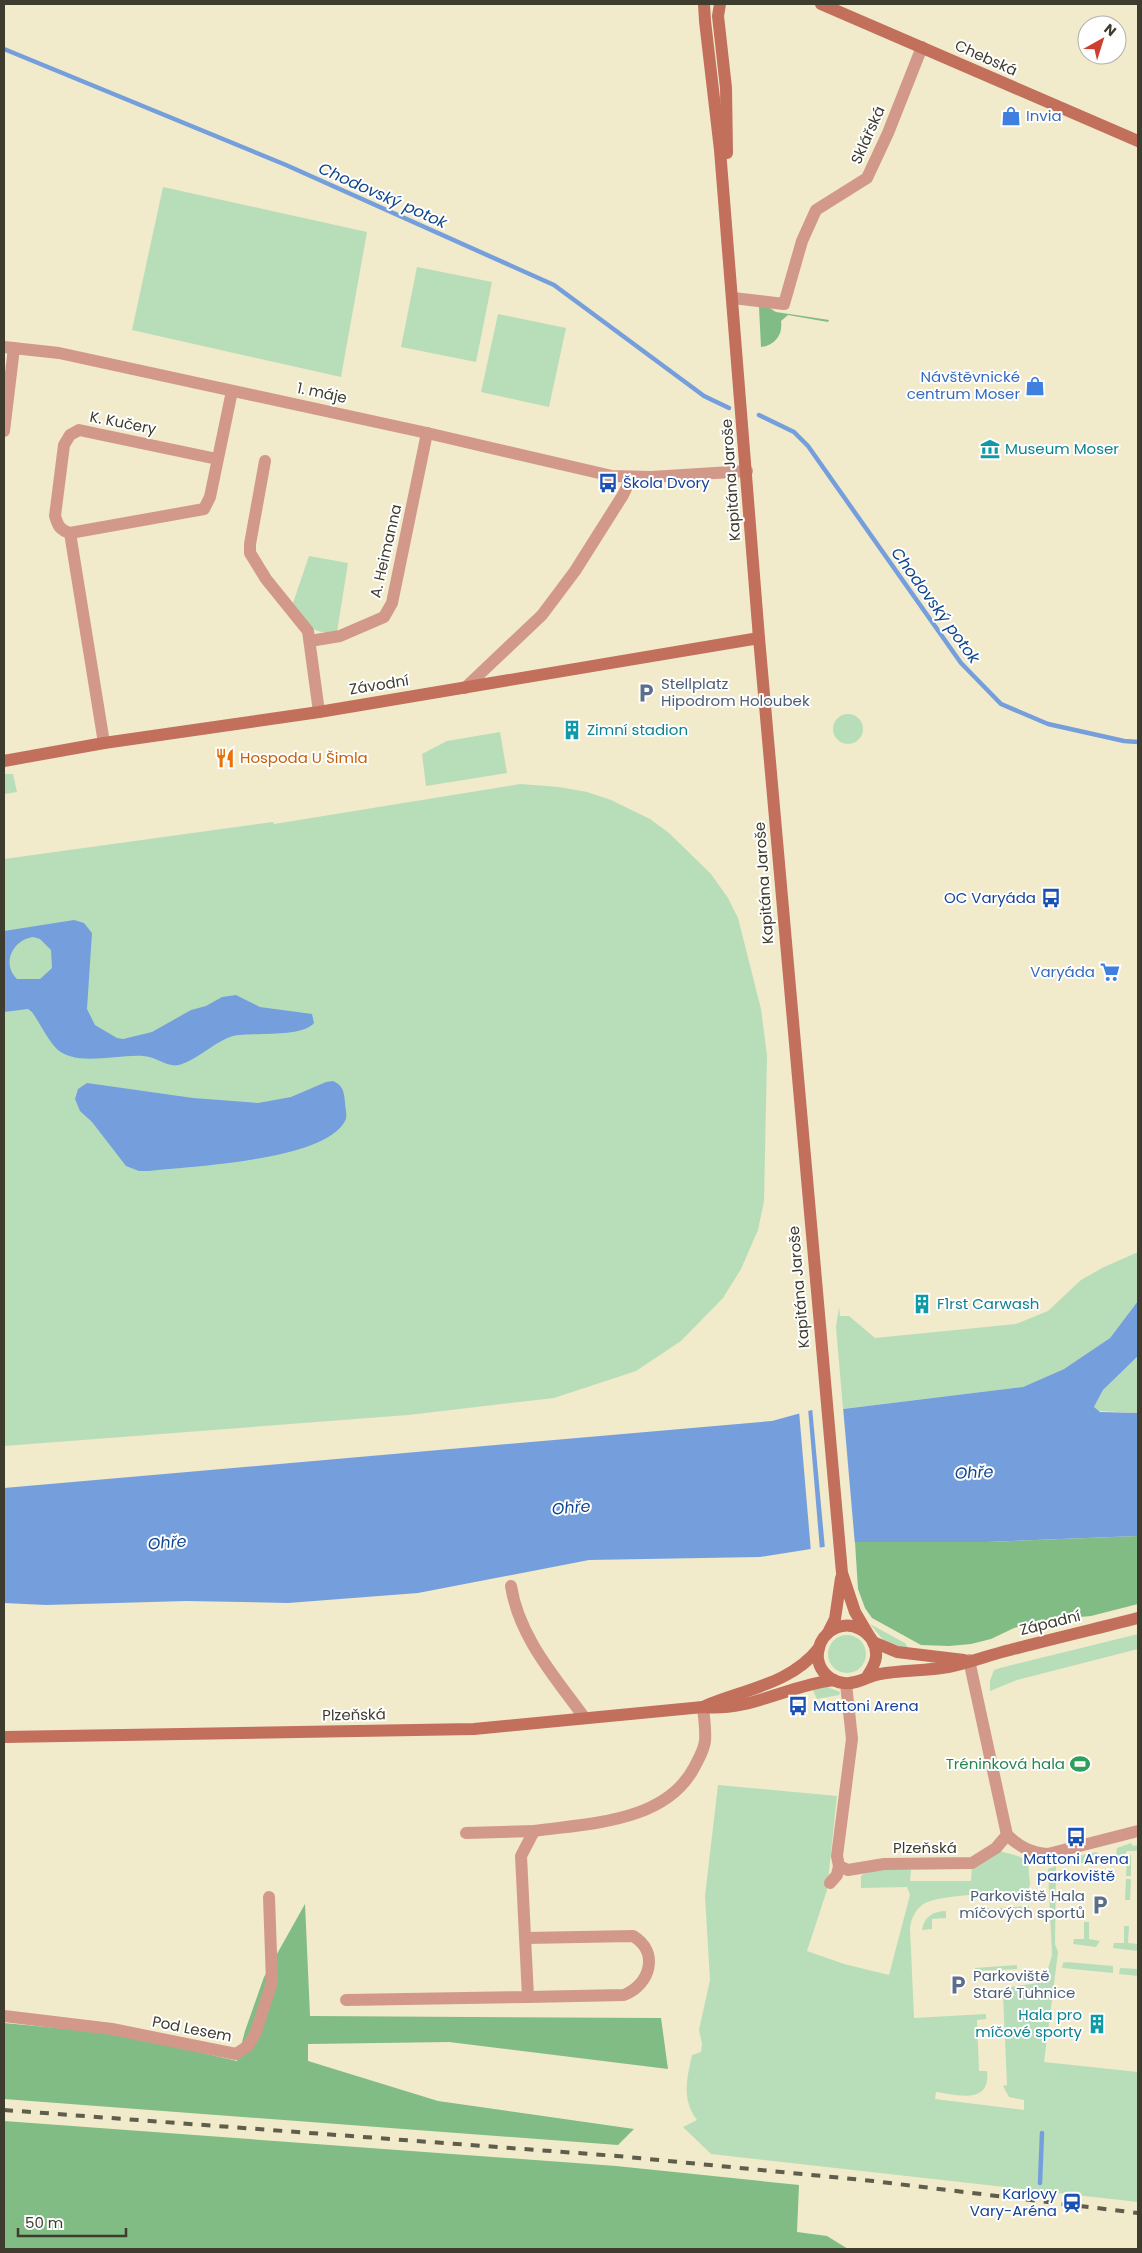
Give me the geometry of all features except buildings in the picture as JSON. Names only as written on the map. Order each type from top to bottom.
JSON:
[{"type":"street","name":"Kapitána Jaroše","points":[[704,4],[724,190],[759,638],[842,1573],[855,1612],[871,1638]]},
{"type":"street","name":"Kapitána Jaroše","points":[[720,4],[718,16],[726,88],[728,136],[724,190]]},
{"type":"street","name":"Chebská","points":[[821,4],[1138,142]]},
{"type":"street","name":"Sklářská","points":[[733,298],[784,304],[802,241],[816,210],[867,178],[888,133],[922,47]]},
{"type":"street","name":"1. máje","points":[[9,348],[59,353],[427,433],[612,476],[631,478],[747,471]]},
{"type":"street","points":[[4,431],[9,348]]},
{"type":"street","points":[[70,533],[204,508],[210,497],[232,390]]},
{"type":"street","name":"K. Kučery","points":[[104,743],[70,533],[62,531],[56,516],[64,445],[70,434],[80,430],[217,459]]},
{"type":"street","name":"A. Heimanna","points":[[310,641],[340,636],[384,617],[388,611],[393,598],[427,433]]},
{"type":"street","points":[[265,461],[250,553],[266,579],[308,631],[319,712]]},
{"type":"street","points":[[465,688],[542,615],[574,571],[623,495],[631,478]]},
{"type":"street","name":"Závodní","points":[[4,761],[104,743],[319,712],[759,638]]},
{"type":"street","name":"Kapitána Jaroše","points":[[828,1633],[834,1619],[842,1573]]},
{"type":"street","points":[[511,1586],[524,1628],[536,1650],[584,1717]]},
{"type":"street","name":"Západní","points":[[867,1677],[950,1667],[969,1660],[1138,1618]]},
{"type":"street","points":[[830,1883],[837,1875],[839,1866],[837,1856],[852,1739],[840,1682],[822,1669],[819,1661],[819,1648],[828,1633],[840,1626],[857,1627],[871,1638],[876,1659],[867,1677],[840,1682]]},
{"type":"street","name":"Západní","points":[[871,1638],[897,1652],[969,1660]]},
{"type":"street","name":"Plzeňská","points":[[703,1707],[785,1677],[808,1661],[819,1648]]},
{"type":"street","points":[[969,1660],[1007,1835],[1019,1846],[1036,1853],[1048,1854],[1138,1831]]},
{"type":"street","name":"Plzeňská","points":[[4,1737],[474,1729],[703,1707],[720,1709],[762,1700],[813,1683],[840,1682]]},
{"type":"street","points":[[466,1833],[534,1831],[617,1818],[642,1812],[662,1801],[687,1781],[702,1752],[705,1740],[703,1707]]},
{"type":"street","points":[[528,1997],[520,1856],[534,1831]]},
{"type":"street","name":"Plzeňská","points":[[839,1866],[848,1870],[884,1864],[972,1863],[996,1848],[1007,1835]]},
{"type":"street","name":"Pod Lesem","points":[[4,2016],[112,2029],[236,2054],[248,2046],[256,2032],[272,1982],[268,1896]]},
{"type":"street","points":[[346,2000],[624,1995],[636,1990],[643,1982],[647,1971],[648,1957],[642,1941],[633,1936],[526,1938]]},
{"type":"green space","points":[[163,187],[367,232],[341,377],[132,330]]},
{"type":"green space","points":[[417,267],[492,282],[476,362],[401,347]]},
{"type":"green space","points":[[759,307],[768,307],[776,312],[829,320],[828,322],[788,315],[781,321],[781,331],[774,342],[761,347]]},
{"type":"green space","points":[[498,314],[566,328],[549,407],[481,392]]},
{"type":"green space","points":[[309,556],[348,563],[337,632],[315,630],[293,603]]},
{"type":"green space","points":[[848,714],[859,718],[863,729],[859,740],[848,744],[837,740],[833,729],[837,718]]},
{"type":"green space","points":[[500,732],[507,773],[426,786],[422,754],[447,741]]},
{"type":"green space","points":[[4,774],[13,774],[17,792],[4,794]]},
{"type":"green space","points":[[520,784],[559,787],[587,792],[611,800],[650,819],[669,833],[711,874],[728,898],[738,918],[761,1009],[767,1055],[764,1201],[758,1230],[741,1269],[723,1298],[681,1341],[636,1371],[554,1398],[408,1415],[4,1446],[4,859],[273,822],[274,824]]},
{"type":"green space","points":[[1138,1252],[1138,1301],[1110,1338],[1064,1369],[1023,1387],[843,1409],[836,1327],[839,1307],[840,1316],[849,1316],[875,1338],[1016,1324],[1048,1311],[1081,1280],[1102,1268]]},
{"type":"green space","points":[[1138,1356],[1138,1413],[1097,1411],[1094,1407],[1103,1390]]},
{"type":"green space","points":[[1138,1536],[1138,1604],[1091,1616],[1047,1620],[1014,1628],[991,1639],[971,1644],[949,1646],[921,1645],[872,1618],[865,1608],[858,1589],[855,1542],[987,1542]]},
{"type":"green space","points":[[870,1624],[905,1643],[910,1651],[884,1641]]},
{"type":"green space","points":[[1138,1634],[1138,1649],[1017,1680],[990,1691],[990,1681],[994,1670]]},
{"type":"green space","points":[[847,1635],[861,1640],[866,1654],[861,1668],[847,1673],[833,1668],[828,1654],[833,1640]]},
{"type":"green space","points":[[825,1686],[840,1692],[839,1695],[817,1699],[812,1688]]},
{"type":"green space","points":[[718,1785],[837,1796],[827,1890],[807,1951],[844,1964],[889,1975],[910,1895],[907,1887],[861,1888],[861,1876],[866,1873],[879,1869],[899,1869],[911,1870],[910,1881],[971,1881],[972,1863],[996,1848],[1021,1857],[1028,1863],[1030,1885],[1027,1893],[942,1898],[922,1905],[912,1918],[910,1928],[914,2018],[986,2014],[986,2019],[977,2020],[979,2071],[987,2071],[987,2082],[984,2089],[978,2093],[962,2096],[936,2092],[935,2099],[1024,2110],[1024,2100],[1009,2097],[1003,2086],[1007,2085],[1003,1994],[1009,1987],[1038,1983],[1046,1976],[1052,1955],[1048,1869],[1056,1866],[1055,1944],[1058,1952],[1044,2062],[1138,2072],[1138,2202],[711,2154],[683,2127],[697,2120],[692,2112],[687,2096],[688,2072],[692,2055],[701,2052],[702,2044],[699,2030],[710,1980],[705,1896]]},
{"type":"green space","points":[[1131,1843],[1133,1846],[1138,1845],[1138,1851],[1127,1851],[1124,1856],[1116,1855],[1117,1848]]},
{"type":"green space","points":[[1096,1852],[1101,1856],[1101,1863],[1075,1863],[1078,1856]]},
{"type":"green space","points":[[1127,1855],[1131,1855],[1131,1876],[1126,1876]]},
{"type":"green space","points":[[1126,1879],[1131,1879],[1130,1900],[1125,1900]]},
{"type":"green space","points":[[305,1904],[310,2016],[661,2018],[668,2069],[449,2042],[308,2044],[308,2061],[438,2101],[634,2129],[618,2145],[4,2099],[4,2023],[120,2034],[237,2061],[245,2031],[264,1977]]},
{"type":"green space","points":[[1029,1906],[1029,1911],[969,1914],[969,1916],[959,1917],[963,1910]]},
{"type":"green space","points":[[946,1911],[946,1918],[932,1919],[932,1929],[922,1930],[927,1918],[937,1912]]},
{"type":"green space","points":[[1084,1922],[1089,1922],[1089,1939],[1100,1941],[1096,1947],[1073,1944],[1074,1939],[1084,1939]]},
{"type":"green space","points":[[1124,1926],[1129,1926],[1128,1943],[1138,1944],[1138,1951],[1113,1948],[1114,1943],[1124,1943]]},
{"type":"green space","points":[[1063,1963],[1113,1966],[1113,1973],[1062,1968]]},
{"type":"green space","points":[[1017,1965],[1017,1969],[975,1971],[975,1968]]},
{"type":"green space","points":[[1120,1968],[1138,1969],[1138,1976],[1119,1974]]},
{"type":"green space","points":[[4,2121],[616,2166],[799,2185],[797,2232],[827,2236],[848,2249],[4,2249]]},
{"type":"water","points":[[74,920],[84,923],[92,933],[87,1009],[95,1025],[117,1038],[123,1039],[152,1032],[191,1010],[206,1006],[222,997],[236,995],[260,1007],[312,1014],[314,1023],[308,1028],[288,1033],[233,1036],[179,1065],[170,1065],[143,1056],[96,1059],[73,1057],[55,1047],[32,1012],[28,1009],[4,1012],[4,931]],"holes":[[[33,937],[40,939],[51,950],[52,968],[40,979],[17,979],[12,973],[10,966],[10,959],[15,947],[26,939]]]},
{"type":"water","points":[[333,1081],[341,1087],[343,1092],[346,1119],[332,1134],[312,1145],[285,1153],[224,1164],[149,1171],[139,1171],[126,1166],[92,1122],[80,1111],[75,1099],[78,1089],[87,1083],[193,1098],[258,1103],[291,1097],[326,1082]]},
{"type":"water","name":"Ohře","points":[[1138,1301],[1138,1356],[1103,1390],[1094,1407],[1100,1412],[1138,1413],[1138,1536],[987,1542],[855,1542],[760,1557],[589,1560],[418,1593],[288,1603],[186,1601],[46,1605],[4,1603],[4,1488],[772,1421],[812,1410],[843,1409],[1023,1387],[1064,1369],[1110,1338]]},
{"type":"pier","points":[[812,1407],[843,1407],[855,1545],[825,1549]]},
{"type":"pier","points":[[808,1408],[820,1550],[811,1552],[799,1411]]},
{"type":"waterway","name":"Chodovský potok","points":[[4,49],[286,165],[554,285],[704,396],[729,408]]},
{"type":"waterway","name":"Chodovský potok","points":[[759,415],[794,432],[808,446],[961,663],[1001,704],[1048,724],[1124,741],[1138,742]]},
{"type":"waterway","points":[[1040,2183],[1042,2133]]},
{"type":"railway","points":[[4,2110],[617,2156],[873,2181],[1138,2213]]},
{"type":"place","name":"Invia","points":[[1011,116]]},
{"type":"place","name":"Návštěvnické centrum Moser","points":[[1035,386]]},
{"type":"place","name":"Museum Moser","points":[[990,449]]},
{"type":"place","name":"Škola Dvory","points":[[608,483]]},
{"type":"place","name":"Stellplatz Hipodrom Holoubek","points":[[646,693]]},
{"type":"place","name":"Zimní stadion","points":[[572,730]]},
{"type":"place","name":"Hospoda U Šimla","points":[[225,758]]},
{"type":"place","name":"OC Varyáda","points":[[1051,898]]},
{"type":"place","name":"Varyáda","points":[[1110,972]]},
{"type":"place","name":"F1rst Carwash","points":[[922,1304]]},
{"type":"place","name":"Mattoni Arena","points":[[798,1706]]},
{"type":"place","name":"Tréninková hala","points":[[1080,1764]]},
{"type":"place","name":"Mattoni Arena parkoviště","points":[[1076,1837]]},
{"type":"place","name":"Parkoviště Hala míčových sportů","points":[[1100,1905]]},
{"type":"place","name":"Parkoviště Staré Tuhnice","points":[[958,1985]]},
{"type":"place","name":"Hala pro míčové sporty","points":[[1097,2024]]},
{"type":"place","name":"Karlovy Vary-Aréna","points":[[1072,2203]]}]
